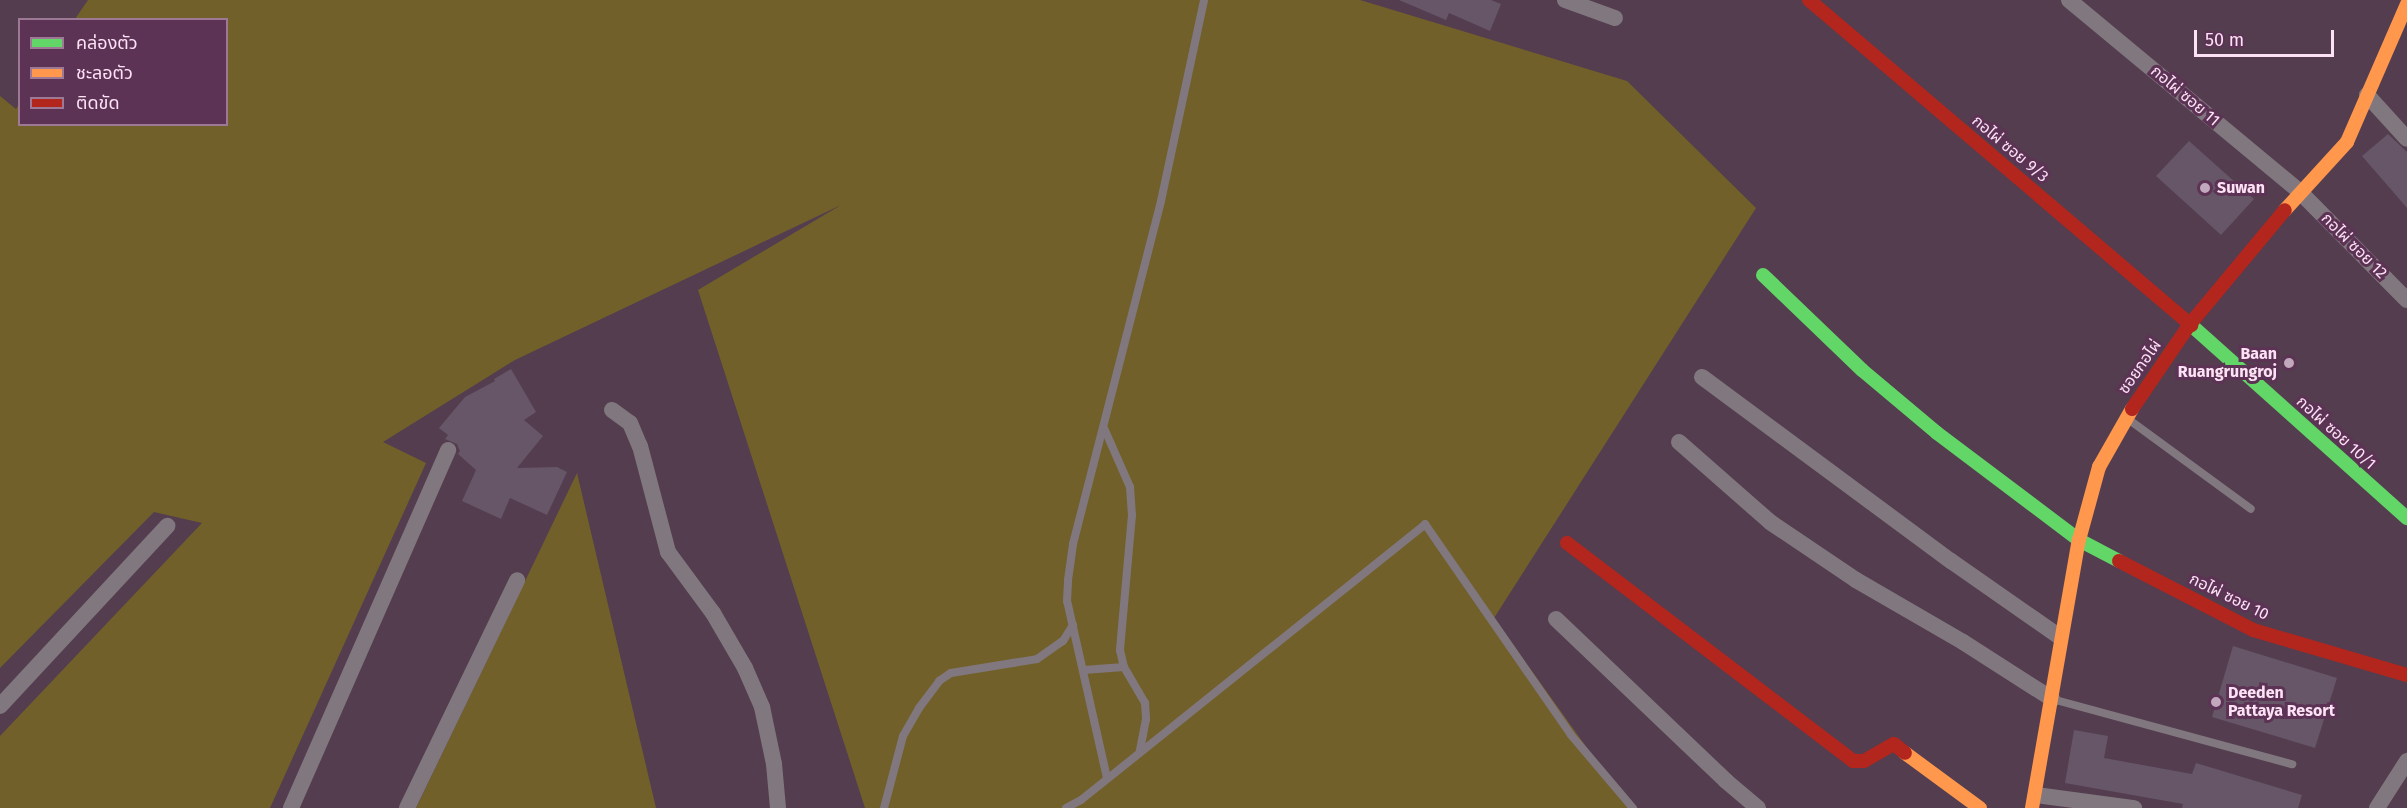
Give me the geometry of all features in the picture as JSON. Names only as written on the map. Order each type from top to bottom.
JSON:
[{"type":"street","points":[[1565,0],[1615,18]]},
{"type":"street","name":"กอไผ่ ซอย 9/3","points":[[1809,0],[2190,324]]},
{"type":"street","name":"กอไผ่ ซอย 11","points":[[2069,0],[2300,192]]},
{"type":"street","name":"ซอยกอไผ่","points":[[2034,801],[2052,699],[2060,637],[2079,540],[2099,467],[2126,417],[2190,324],[2300,192],[2347,142],[2407,4]]},
{"type":"street","points":[[2367,95],[2407,139]]},
{"type":"street","name":"กอไผ่ ซอย 12","points":[[2300,192],[2407,300]]},
{"type":"street","name":"กอไผ่ ซอย 10","points":[[1763,276],[1862,370],[1937,433],[2079,540],[2253,630],[2407,675]]},
{"type":"street","name":"กอไผ่ ซอย 10/1","points":[[2190,324],[2407,518]]},
{"type":"street","points":[[1702,377],[1932,547],[2060,637]]},
{"type":"street","points":[[612,410],[630,423],[640,446],[668,552],[713,613],[745,668],[762,707],[774,764],[778,808]]},
{"type":"street","points":[[1679,442],[1770,522],[1856,580],[1963,642],[2052,699]]},
{"type":"street","points":[[291,808],[448,450]]},
{"type":"street","points":[[0,706],[167,526]]},
{"type":"street","points":[[1567,543],[1852,761],[1864,761],[1894,744],[1980,808]]},
{"type":"street","points":[[407,808],[517,580]]},
{"type":"street","points":[[1556,619],[1726,782],[1758,808]]},
{"type":"street","points":[[2377,808],[2407,761]]},
{"type":"street","points":[[2034,801],[2134,808]]},
{"type":"lane","points":[[1107,778],[1067,601],[1073,544],[1161,201],[1204,0]]},
{"type":"lane","points":[[2126,417],[2251,508]]},
{"type":"lane","points":[[1104,428],[1130,487],[1132,515],[1120,650],[1124,667],[1145,703],[1146,719],[1140,751]]},
{"type":"lane","points":[[1066,808],[1082,800],[1140,751],[1425,524],[1572,735],[1633,808]]},
{"type":"lane","points":[[884,808],[903,736],[919,708],[939,681],[951,673],[1037,659],[1063,641],[1073,625]]},
{"type":"lane","points":[[1084,669],[1124,667]]},
{"type":"lane","points":[[2052,699],[2292,764]]},
{"type":"shaded area","points":[[88,0],[1360,0],[1627,81],[1756,208],[1494,618],[1630,808],[865,808],[698,290],[841,205],[515,360],[383,442],[426,463],[270,808],[0,808],[0,736],[202,523],[154,512],[0,668],[0,96],[16,109],[18,106],[18,126],[228,126],[228,18],[76,18]]},
{"type":"shaded area","points":[[577,473],[656,808],[416,808]]},
{"type":"building","points":[[1399,0],[1491,0],[1501,4],[1490,31],[1449,13],[1446,20]]},
{"type":"building","points":[[2388,134],[2407,152],[2407,208],[2362,156]]},
{"type":"building","name":"Suwan","points":[[2189,141],[2254,199],[2221,235],[2156,176]]},
{"type":"building","points":[[511,369],[536,412],[524,420],[543,436],[517,468],[557,467],[567,472],[547,515],[510,498],[501,519],[462,501],[476,470],[458,454],[460,451],[457,444],[445,439],[448,435],[439,428],[465,397],[495,381],[494,379]]},
{"type":"building","points":[[2233,646],[2337,678],[2315,748],[2212,717]]},
{"type":"building","points":[[2074,730],[2108,736],[2104,758],[2192,774],[2196,763],[2302,795],[2298,808],[2182,808],[2183,804],[2065,783]]},
{"type":"traffic: fast","points":[[1763,275],[1862,370],[1937,433],[2079,540],[2119,561]]},
{"type":"traffic: fast","points":[[2191,325],[2407,518]]},
{"type":"traffic: slow","points":[[2285,210],[2347,142],[2407,4]]},
{"type":"traffic: slow","points":[[2032,808],[2079,540],[2099,467],[2132,409]]},
{"type":"traffic: slow","points":[[1905,753],[1980,808]]},
{"type":"traffic: jam","points":[[1809,0],[2191,325]]},
{"type":"traffic: jam","points":[[2132,409],[2190,324],[2285,210]]},
{"type":"traffic: jam","points":[[1567,543],[1853,761],[1864,761],[1894,744],[1905,753]]},
{"type":"traffic: jam","points":[[2119,561],[2253,630],[2407,675]]},
{"type":"place","name":"Suwan","points":[[2205,188]]},
{"type":"place","name":"Baan Ruangrungroj","points":[[2289,363]]},
{"type":"place","name":"Deeden Pattaya Resort","points":[[2216,702]]}]
